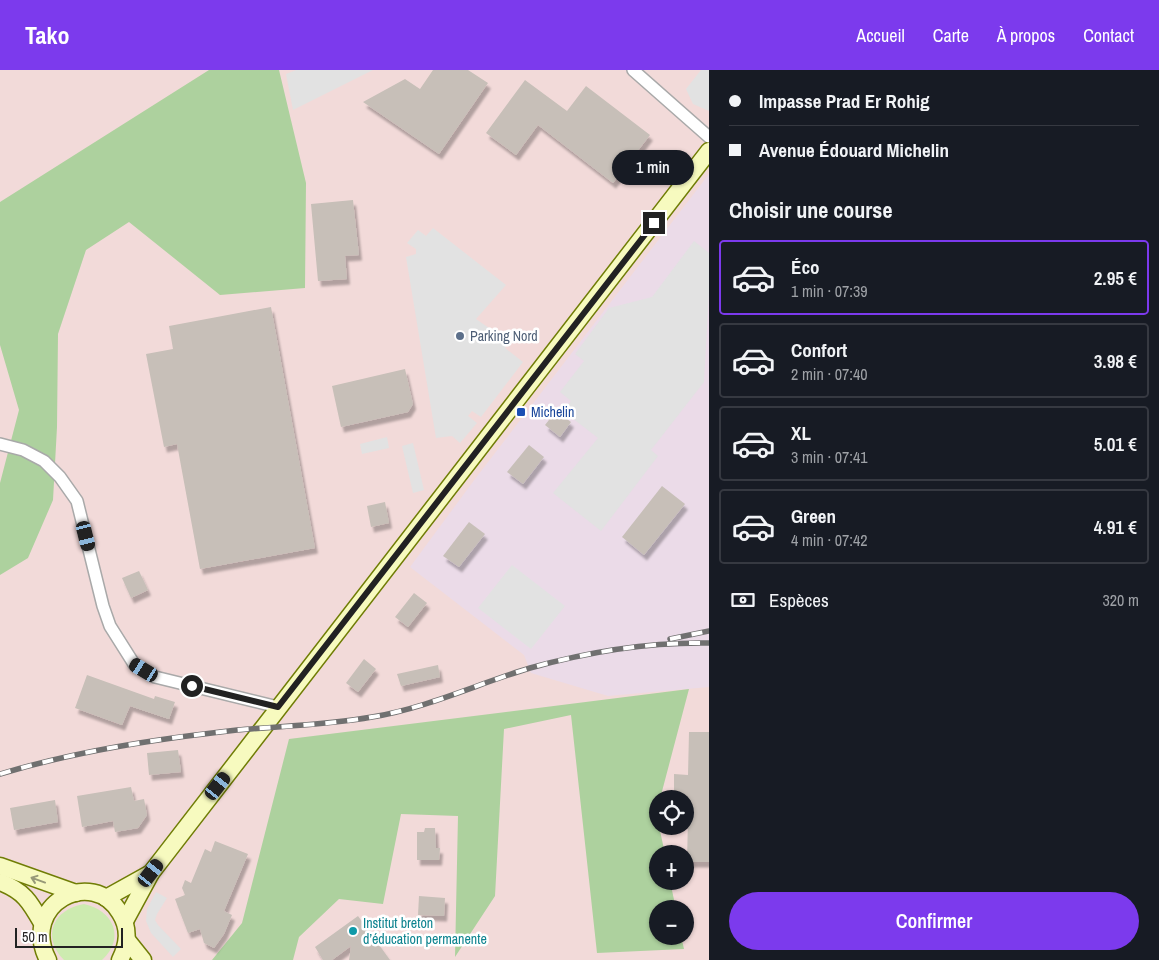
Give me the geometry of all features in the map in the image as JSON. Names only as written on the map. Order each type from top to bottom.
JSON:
[{"type":"main road","points":[[125,921],[151,873],[709,151]]},
{"type":"main road","points":[[0,866],[76,893],[91,893],[106,898],[117,908],[125,921],[127,940],[120,960]]},
{"type":"main road","points":[[106,898],[151,873]]},
{"type":"main road","points":[[0,882],[13,887],[29,901],[42,923]]},
{"type":"main road","points":[[48,960],[42,948],[40,936],[42,923],[55,903],[76,893]]},
{"type":"main road","points":[[127,940],[143,960]]},
{"type":"street","points":[[633,70],[709,137]]},
{"type":"street","points":[[0,444],[23,450],[44,461],[60,477],[77,502],[103,606],[110,626],[134,664],[155,677],[278,707]]},
{"type":"shaded area","points":[[0,70],[709,70],[709,960],[0,960]]},
{"type":"shaded area","points":[[296,70],[373,70],[293,110],[286,74]]},
{"type":"shaded area","points":[[701,70],[709,70],[709,111],[693,104],[686,89]]},
{"type":"shaded area","points":[[709,174],[709,687],[608,696],[531,673],[524,655],[410,567],[475,479]]},
{"type":"shaded area","name":"Parking Nord","points":[[433,228],[506,285],[476,319],[509,342],[505,348],[523,362],[481,417],[472,411],[468,416],[477,423],[460,443],[452,436],[436,438],[406,257],[416,254],[416,249],[407,243],[418,230],[426,236]]},
{"type":"shaded area","points":[[694,241],[709,253],[709,292],[704,382],[651,450],[658,456],[601,531],[553,493],[598,438],[563,411],[571,401],[560,392],[584,361],[575,354],[609,308],[652,297]]},
{"type":"shaded area","points":[[387,437],[389,448],[362,454],[360,444]]},
{"type":"shaded area","points":[[413,443],[424,490],[413,493],[402,446]]},
{"type":"shaded area","points":[[512,565],[565,606],[531,649],[478,608]]},
{"type":"shaded area","points":[[156,892],[167,898],[155,920],[181,949],[173,957],[151,933],[146,921],[147,909]]},
{"type":"green space","points":[[209,70],[279,70],[306,183],[305,288],[220,295],[129,222],[86,250],[58,334],[57,427],[53,500],[28,558],[0,575],[0,483],[19,410],[0,345],[0,202]]},
{"type":"green space","points":[[689,689],[662,790],[649,790],[649,835],[661,835],[663,845],[649,845],[649,890],[672,890],[674,900],[649,900],[649,945],[683,945],[684,949],[597,953],[571,715],[504,729],[495,896],[455,957],[458,816],[401,814],[383,904],[339,899],[299,937],[293,960],[212,960],[242,923],[289,739]]},
{"type":"green space","points":[[84,904],[94,907],[109,919],[113,926],[113,943],[109,952],[102,960],[64,960],[53,942],[52,933],[54,925],[65,912],[73,907]]},
{"type":"building","points":[[433,70],[468,70],[488,83],[439,154],[363,102],[405,79],[420,89]]},
{"type":"building","points":[[525,80],[567,111],[586,86],[650,135],[613,183],[538,125],[516,155],[486,133]]},
{"type":"building","points":[[353,200],[359,255],[345,256],[347,279],[318,281],[311,204]]},
{"type":"building","points":[[271,307],[315,548],[200,569],[177,444],[164,447],[146,354],[173,349],[169,326]]},
{"type":"building","points":[[405,369],[413,404],[408,412],[341,427],[332,386]]},
{"type":"building","points":[[556,411],[571,422],[560,437],[545,425]]},
{"type":"building","points":[[529,445],[544,457],[523,484],[507,472]]},
{"type":"building","points":[[662,486],[685,504],[644,555],[622,537]]},
{"type":"building","points":[[385,502],[389,523],[371,527],[367,506]]},
{"type":"building","points":[[469,522],[485,534],[459,567],[443,556]]},
{"type":"building","points":[[139,571],[148,590],[131,598],[122,578]]},
{"type":"building","points":[[414,593],[427,603],[408,627],[395,617]]},
{"type":"building","points":[[364,659],[376,669],[358,692],[346,683]]},
{"type":"building","points":[[438,665],[440,677],[401,686],[397,674]]},
{"type":"building","points":[[87,675],[154,699],[155,696],[175,702],[169,719],[130,706],[122,725],[75,708]]},
{"type":"building","points":[[689,732],[709,732],[709,862],[694,862],[694,845],[687,845],[688,835],[694,835],[694,790],[674,790],[674,774],[688,775]]},
{"type":"building","points":[[178,750],[181,772],[149,775],[147,753]]},
{"type":"building","points":[[131,787],[134,801],[144,799],[147,815],[138,828],[115,832],[113,821],[82,827],[77,796]]},
{"type":"building","points":[[55,800],[58,822],[14,830],[10,808]]},
{"type":"building","points":[[425,828],[435,828],[436,848],[440,848],[439,860],[417,860],[417,832],[424,832]]},
{"type":"building","points":[[215,841],[248,854],[224,911],[232,915],[224,934],[214,948],[204,943],[200,929],[188,933],[175,899],[185,895],[182,888],[185,880],[191,883],[205,849],[211,852]]},
{"type":"building","points":[[419,896],[445,898],[444,916],[418,915]]},
{"type":"building","name":"Institut breton d’éducation permanente","points":[[358,916],[390,960],[349,960],[351,946],[332,960],[323,960],[315,947]]},
{"type":"railway","points":[[670,639],[709,631]]},
{"type":"railway","points":[[0,774],[87,752],[177,737],[237,730],[321,724],[372,717],[412,708],[510,674],[574,657],[641,646],[709,643]]},
{"type":"place","name":"Parking Nord","points":[[460,336]]},
{"type":"place","name":"Michelin","points":[[521,412]]},
{"type":"place","name":"Institut breton d’éducation permanente","points":[[353,931]]},
{"type":"route","points":[[192,686],[278,707],[654,223]]}]
